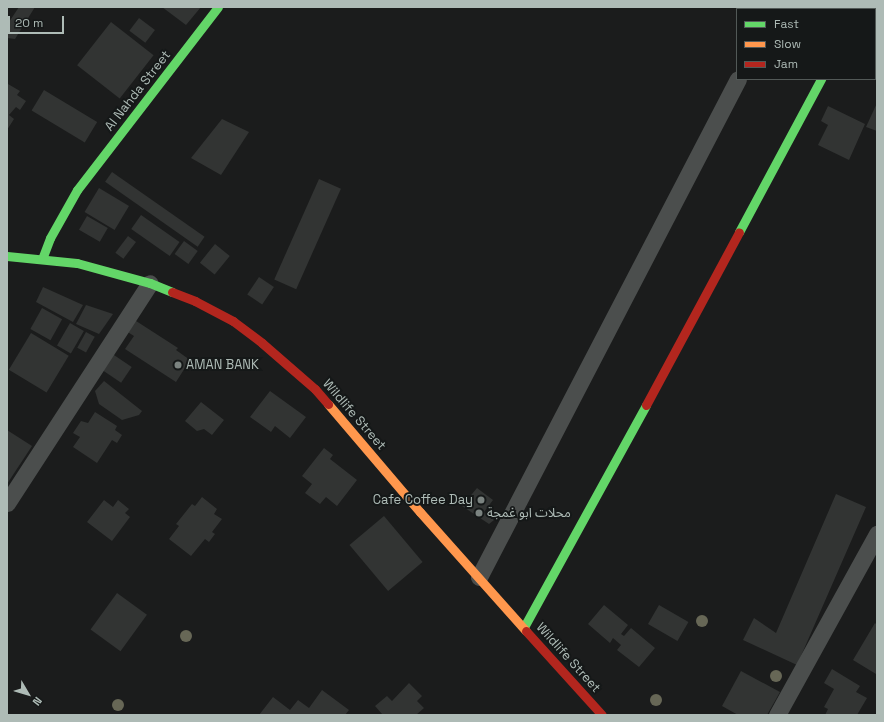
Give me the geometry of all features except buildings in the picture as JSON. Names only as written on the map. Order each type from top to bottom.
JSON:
[{"type":"street","name":"Al Nahda Street","points":[[42,259],[50,238],[77,190],[218,7]]},
{"type":"street","points":[[479,577],[737,80]]},
{"type":"street","points":[[524,627],[606,480],[820,80]]},
{"type":"street","name":"Wildlife Street","points":[[7,256],[77,263],[150,283],[194,301],[233,321],[287,363],[315,389],[344,421],[387,474],[602,715]]},
{"type":"street","points":[[7,503],[150,283]]},
{"type":"street","points":[[777,715],[877,534]]},
{"type":"traffic: fast","points":[[42,259],[50,238],[77,190],[218,7]]},
{"type":"traffic: fast","points":[[739,232],[820,80]]},
{"type":"traffic: fast","points":[[7,256],[77,263],[150,283],[172,292]]},
{"type":"traffic: fast","points":[[524,627],[646,405]]},
{"type":"traffic: slow","points":[[328,404],[420,512],[526,631]]},
{"type":"traffic: jam","points":[[646,405],[739,232]]},
{"type":"traffic: jam","points":[[172,292],[195,301],[233,321],[262,343],[315,389],[328,404]]},
{"type":"traffic: jam","points":[[526,631],[602,715]]},
{"type":"place","name":"AMAN BANK","points":[[178,365]]},
{"type":"place","name":"Cafe Coffee Day","points":[[481,500]]},
{"type":"place","name":"محلات ابو غمجة","points":[[479,513]]}]
